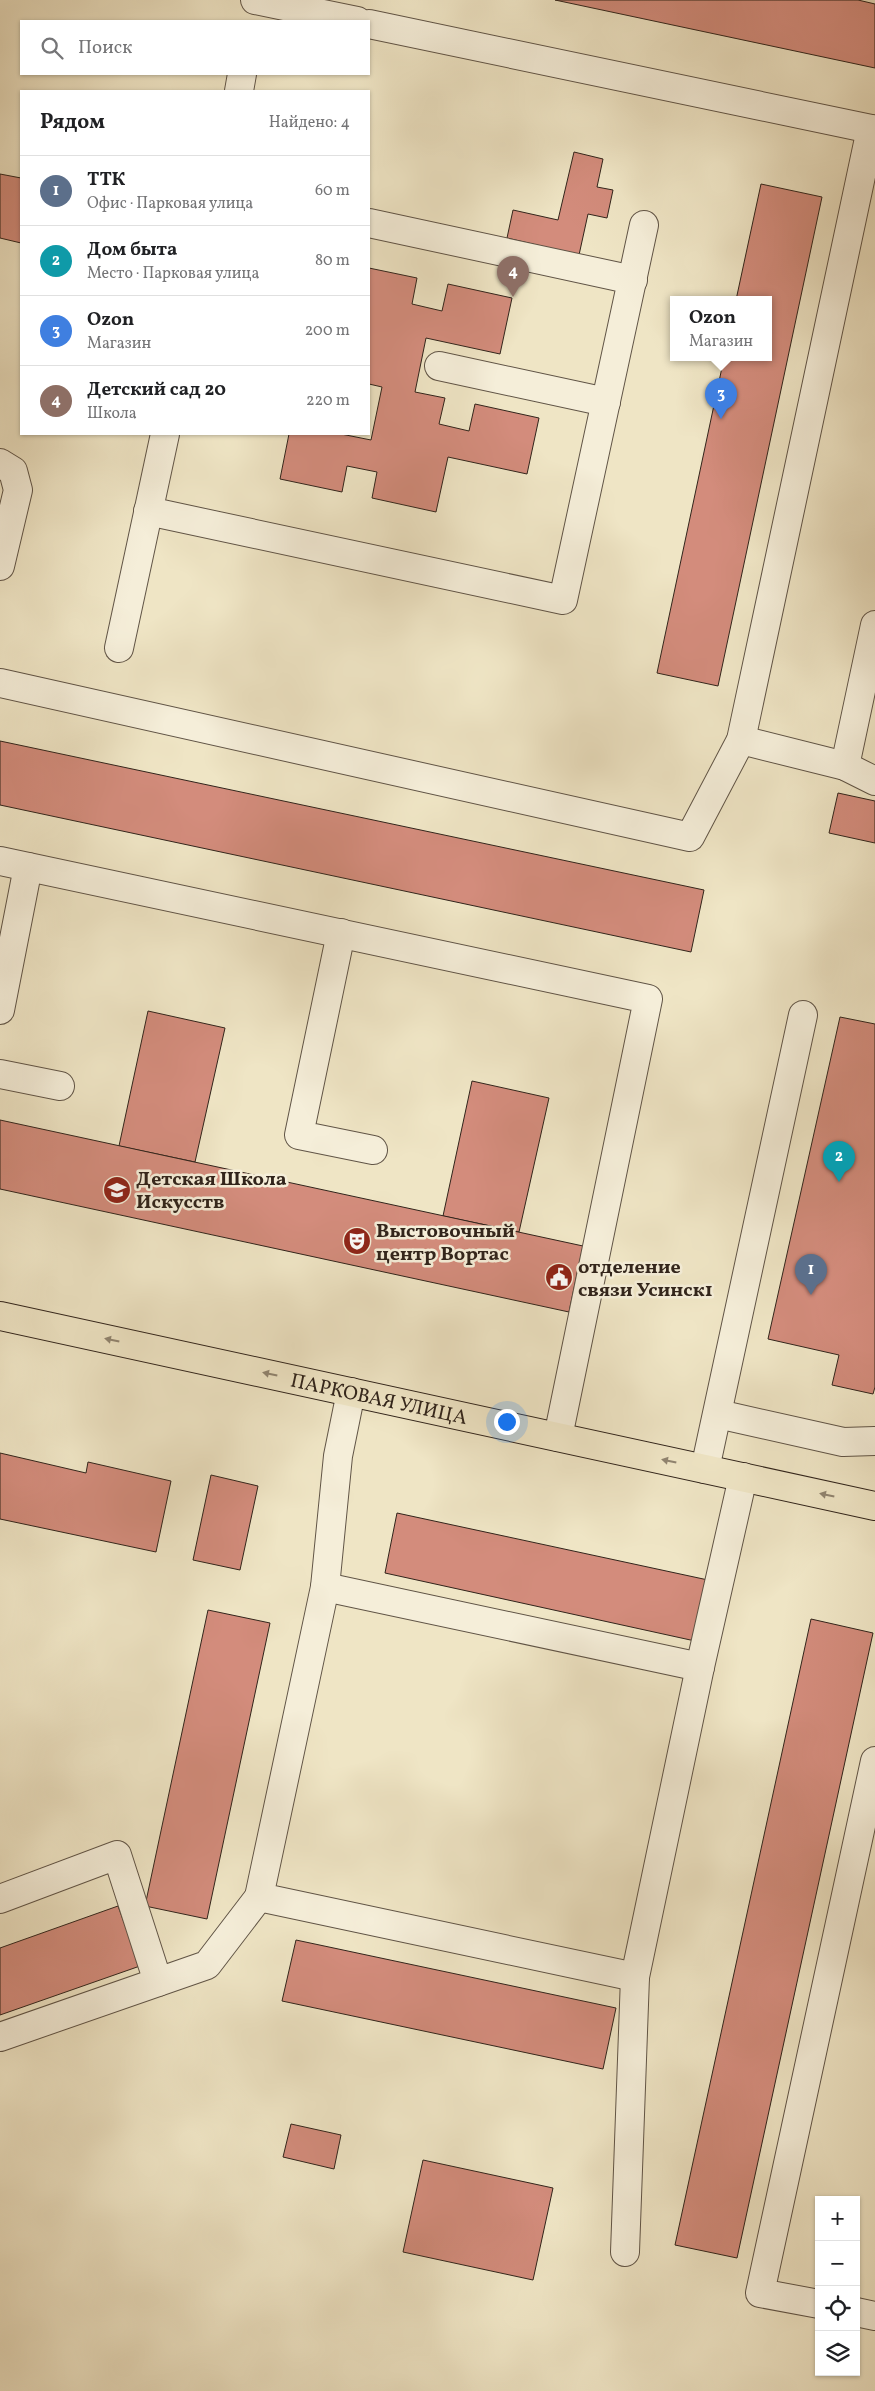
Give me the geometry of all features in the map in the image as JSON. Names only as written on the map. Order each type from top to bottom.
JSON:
[{"type":"main road","name":"ПАРКОВАЯ УЛИЦА","points":[[0,1316],[875,1506]]},
{"type":"lane","points":[[253,20],[257,0],[352,20]]},
{"type":"lane","points":[[0,683],[690,837],[741,740],[873,129],[370,24]]},
{"type":"lane","points":[[238,90],[242,75]]},
{"type":"lane","points":[[370,223],[632,280]]},
{"type":"lane","points":[[148,511],[563,600],[644,225]]},
{"type":"lane","points":[[439,366],[606,402]]},
{"type":"lane","points":[[119,648],[165,435]]},
{"type":"lane","points":[[0,463],[13,471],[18,490],[0,566]]},
{"type":"lane","points":[[845,766],[875,625]]},
{"type":"lane","points":[[741,740],[845,766],[875,781]]},
{"type":"lane","points":[[0,860],[648,999],[558,1437]]},
{"type":"lane","points":[[0,1010],[28,866]]},
{"type":"lane","points":[[341,934],[299,1135],[372,1150]]},
{"type":"lane","points":[[705,1469],[803,1015]]},
{"type":"lane","points":[[0,1074],[60,1086]]},
{"type":"lane","points":[[0,2037],[206,1965],[259,1896],[325,1587],[338,1456],[351,1392]]},
{"type":"lane","points":[[718,1414],[843,1442],[875,1441]]},
{"type":"lane","points":[[625,2252],[635,1977],[700,1667],[743,1477]]},
{"type":"lane","points":[[325,1587],[700,1667]]},
{"type":"lane","points":[[815,2303],[760,2293],[875,1761]]},
{"type":"lane","points":[[0,1899],[117,1855],[158,1982]]},
{"type":"lane","points":[[259,1896],[635,1977]]},
{"type":"lane","points":[[860,2313],[875,2316]]},
{"type":"building","points":[[555,0],[858,0],[875,4],[875,68]]},
{"type":"building","points":[[574,152],[603,159],[597,187],[613,190],[607,218],[588,214],[579,255],[507,238],[513,210],[558,220]]},
{"type":"building","points":[[0,174],[20,178],[20,243],[0,238]]},
{"type":"building","points":[[761,184],[822,197],[718,686],[657,673],[723,361],[772,361],[772,296],[737,296]]},
{"type":"building","points":[[370,268],[417,278],[412,304],[442,311],[448,284],[512,298],[500,354],[426,338],[415,392],[445,398],[439,424],[469,431],[475,404],[539,418],[527,474],[448,457],[436,512],[372,498],[377,472],[347,466],[342,492],[280,479],[289,435],[346,435],[371,440],[382,387],[370,384]]},
{"type":"building","points":[[0,741],[704,890],[691,952],[0,805]]},
{"type":"building","points":[[838,793],[875,801],[875,843],[829,833]]},
{"type":"building","points":[[148,1011],[225,1028],[195,1162],[119,1146]]},
{"type":"building","points":[[840,1017],[875,1024],[875,1387],[873,1394],[832,1385],[839,1355],[768,1339]]},
{"type":"building","points":[[472,1081],[549,1098],[519,1232],[443,1216]]},
{"type":"building","points":[[0,1120],[583,1246],[569,1312],[0,1189]]},
{"type":"building","points":[[0,1453],[86,1473],[88,1462],[171,1481],[156,1552],[0,1519]]},
{"type":"building","points":[[211,1475],[258,1486],[240,1570],[193,1560]]},
{"type":"building","points":[[397,1513],[708,1580],[695,1641],[385,1573]]},
{"type":"building","points":[[208,1610],[270,1623],[207,1919],[145,1906]]},
{"type":"building","points":[[811,1619],[873,1633],[737,2258],[675,2245]]},
{"type":"building","points":[[118,1906],[140,1966],[0,2015],[0,1948]]},
{"type":"building","points":[[296,1940],[616,2008],[603,2069],[282,2001]]},
{"type":"building","points":[[291,2124],[341,2135],[334,2169],[283,2157]]},
{"type":"building","points":[[423,2160],[553,2188],[533,2280],[403,2252]]},
{"type":"place","name":"Детский сад 20","points":[[513,297]]},
{"type":"place","name":"Ozon","points":[[721,419]]},
{"type":"place","name":"Дом быта","points":[[839,1182]]},
{"type":"place","name":"Детская Школа Искусств","points":[[117,1190]]},
{"type":"place","name":"Выстовочный центр Вортас","points":[[357,1241]]},
{"type":"place","name":"отделение связи Усинск1","points":[[559,1277]]},
{"type":"place","name":"ТТК","points":[[811,1295]]}]
